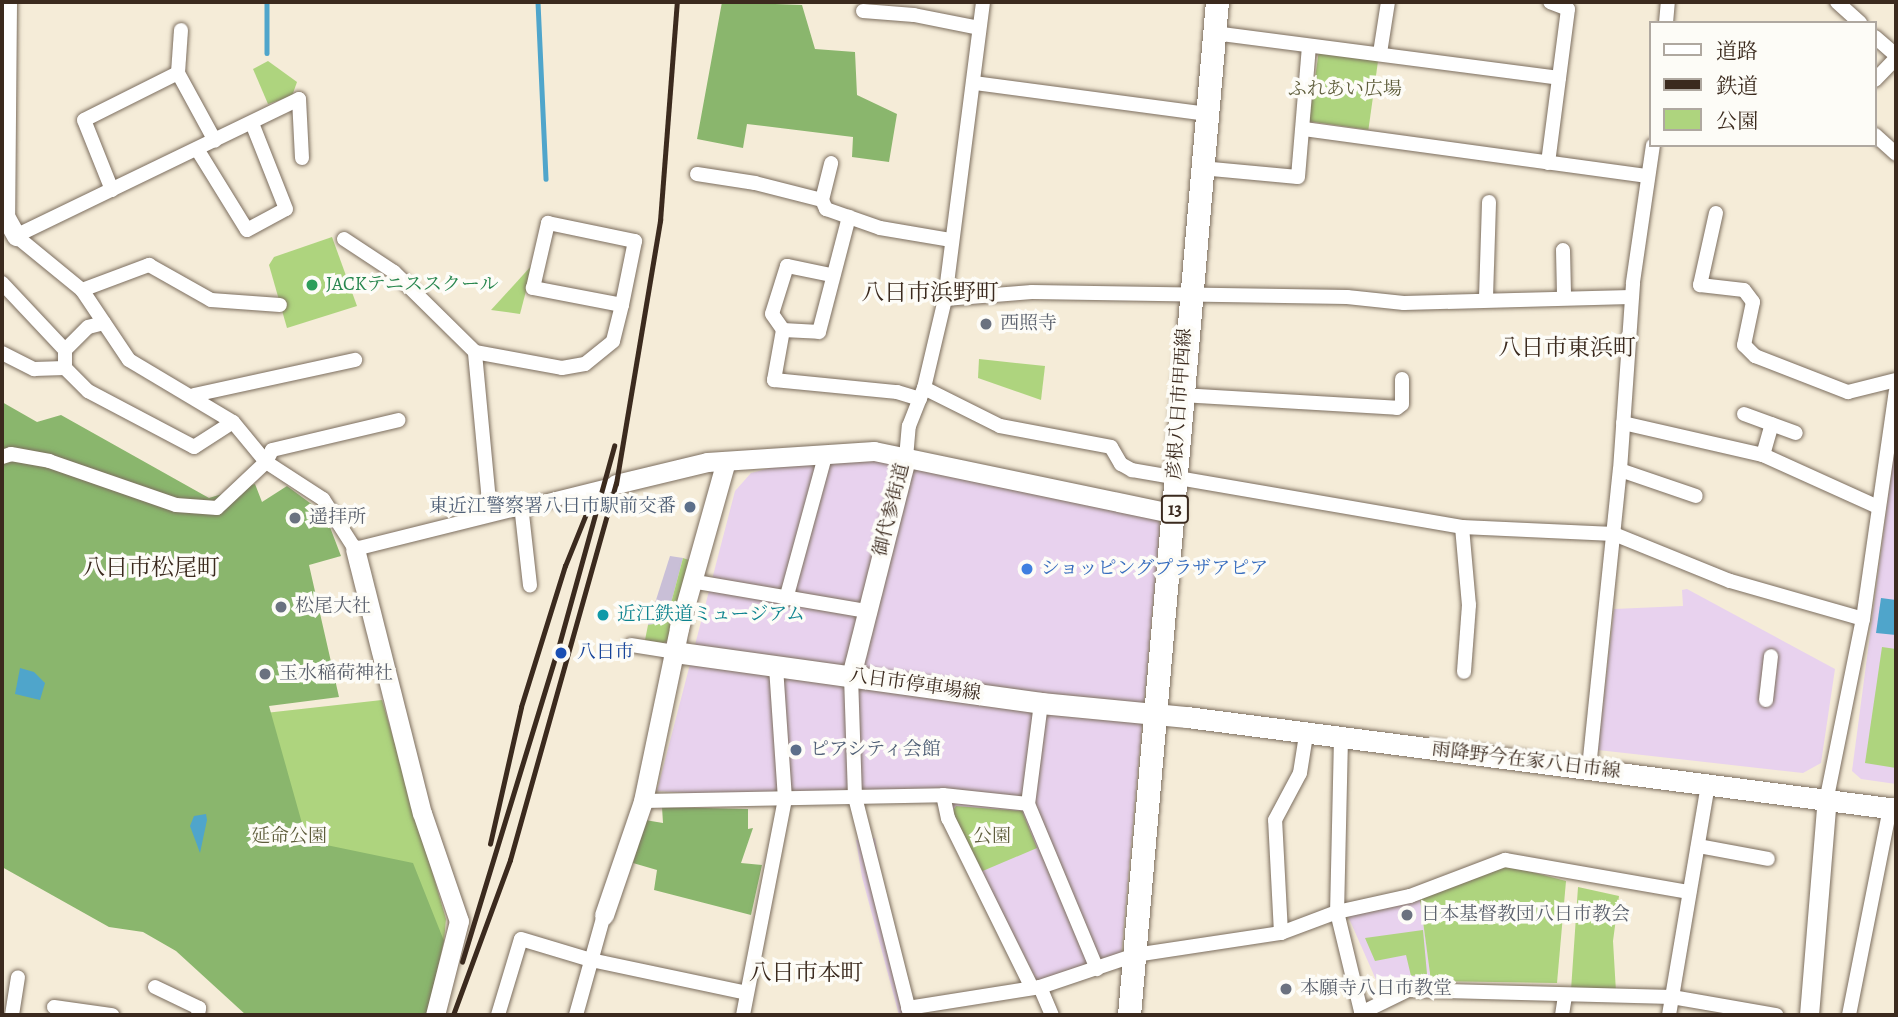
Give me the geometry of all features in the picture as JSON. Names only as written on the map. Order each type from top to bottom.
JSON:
[{"type":"main road","name":"彦根八日市甲西線","points":[[1129,1015],[1175,514],[1173,477],[1217,2]]},
{"type":"main road","name":"八日市停車場線","points":[[675,652],[1041,703],[1156,713]]},
{"type":"main road","name":"雨降野今在家八日市線","points":[[1156,713],[1306,734],[1827,797],[1893,809]]},
{"type":"street","points":[[7,2],[5,216],[16,236],[82,290],[129,360],[194,396],[233,422],[266,462],[323,499],[355,548],[422,813],[459,922],[435,1015]]},
{"type":"street","name":"御代参街道","points":[[909,1012],[855,797],[850,676],[906,458],[909,426],[922,394],[945,299],[950,240],[975,83],[982,2]]},
{"type":"street","points":[[1380,52],[1388,2]]},
{"type":"street","points":[[1548,163],[1568,9],[1550,2]]},
{"type":"street","points":[[1667,21],[1668,2]]},
{"type":"street","points":[[1838,2],[1858,21]]},
{"type":"street","points":[[863,11],[914,15],[979,27]]},
{"type":"street","points":[[181,30],[178,73],[215,141]]},
{"type":"street","points":[[1214,33],[1309,46],[1380,52],[1559,78]]},
{"type":"street","points":[[1877,39],[1896,57],[1877,78]]},
{"type":"street","points":[[1201,168],[1298,177],[1309,46]]},
{"type":"street","points":[[112,190],[84,120],[178,73]]},
{"type":"street","points":[[975,83],[1208,114]]},
{"type":"street","points":[[16,236],[299,99],[302,158]]},
{"type":"street","points":[[197,149],[247,230],[286,209],[252,123]]},
{"type":"street","points":[[1304,129],[1648,176]]},
{"type":"street","points":[[1877,137],[1896,154]]},
{"type":"street","points":[[1589,768],[1620,470],[1631,297],[1653,147]]},
{"type":"street","points":[[831,163],[822,200],[826,209],[906,235],[950,240]]},
{"type":"street","points":[[696,174],[755,183],[822,200]]},
{"type":"street","points":[[1486,298],[1489,202]]},
{"type":"street","points":[[1716,213],[1700,285],[1744,290],[1753,302],[1744,345],[1755,356],[1848,392],[1896,380]]},
{"type":"street","points":[[783,330],[819,332],[831,275],[849,217]]},
{"type":"street","points":[[344,239],[394,272],[475,352],[562,368],[585,364],[613,341],[622,305],[635,241],[548,223],[533,288],[622,305]]},
{"type":"street","points":[[1563,250],[1564,295]]},
{"type":"street","points":[[82,290],[149,265],[211,300],[281,305]]},
{"type":"street","points":[[831,275],[787,266],[772,314],[783,330],[774,380],[922,394],[1000,426],[1111,447],[1121,464],[1132,470],[1462,527],[1614,534],[1730,581],[1863,619]]},
{"type":"street","points":[[2,283],[65,350],[65,368],[88,391],[194,447],[233,422]]},
{"type":"street","points":[[945,299],[1032,292],[1189,297],[1347,297],[1404,303],[1564,295],[1631,297]]},
{"type":"street","points":[[65,350],[88,327],[104,323]]},
{"type":"street","points":[[475,352],[490,512]]},
{"type":"street","points":[[2,353],[34,369],[65,368]]},
{"type":"street","points":[[194,396],[355,360]]},
{"type":"street","points":[[1181,396],[1397,408],[1402,404],[1402,379]]},
{"type":"street","points":[[1809,1015],[1827,797],[1863,619],[1876,506],[1896,391]]},
{"type":"street","points":[[1744,414],[1796,433]]},
{"type":"street","points":[[2,457],[11,454],[49,461],[176,505],[217,508],[266,462],[272,450],[400,420]]},
{"type":"street","points":[[1623,423],[1763,455],[1876,506]]},
{"type":"street","points":[[1763,455],[1772,424]]},
{"type":"street","points":[[355,548],[490,512],[726,461],[874,451],[1175,514]]},
{"type":"street","points":[[786,599],[826,453]]},
{"type":"street","points":[[576,1015],[604,915],[642,801],[691,581],[726,461]]},
{"type":"street","points":[[1620,470],[1696,496]]},
{"type":"street","points":[[522,505],[530,585]]},
{"type":"street","points":[[1462,527],[1469,604],[1464,672]]},
{"type":"street","points":[[691,581],[867,611]]},
{"type":"street","points":[[631,645],[675,652]]},
{"type":"street","points":[[1766,700],[1771,656]]},
{"type":"street","points":[[743,1015],[785,799],[776,667]]},
{"type":"street","points":[[1041,703],[1028,804],[1097,969]]},
{"type":"street","points":[[1281,933],[1275,820],[1300,773],[1306,734]]},
{"type":"street","points":[[1341,738],[1337,912],[1361,1014],[1408,990],[1672,997],[1776,1015]]},
{"type":"street","points":[[1669,1015],[1708,784]]},
{"type":"street","points":[[642,801],[943,795],[1028,804]]},
{"type":"street","points":[[943,795],[948,818],[1052,1015]]},
{"type":"street","points":[[1849,1015],[1893,809]]},
{"type":"street","points":[[1698,846],[1768,859]]},
{"type":"street","points":[[909,1012],[1035,986],[1097,969],[1135,955],[1281,933],[1337,912],[1410,896],[1505,860],[1689,892]]},
{"type":"street","points":[[498,1015],[521,939],[591,960],[747,993]]},
{"type":"street","points":[[12,1015],[18,978]]},
{"type":"street","points":[[155,987],[199,1008],[198,1015]]},
{"type":"street","points":[[1562,1015],[1565,995]]},
{"type":"street","points":[[54,1007],[112,1015]]},
{"type":"shaded area","points":[[1896,438],[1896,784],[1861,779],[1852,771]]},
{"type":"shaded area","points":[[826,453],[906,458],[1155,511],[1160,525],[1121,957],[1040,987],[942,795],[785,799],[657,791],[735,491],[751,473]]},
{"type":"shaded area","points":[[670,556],[683,558],[666,622],[648,625]]},
{"type":"shaded area","points":[[1687,589],[1835,669],[1821,763],[1803,773],[1598,750],[1614,609],[1683,606],[1682,590]]},
{"type":"shaded area","points":[[875,838],[881,876],[917,1015],[899,1015],[862,877],[856,840]]},
{"type":"shaded area","points":[[1420,899],[1431,981],[1413,981],[1381,991],[1347,914]]},
{"type":"green space","points":[[722,2],[802,5],[815,49],[855,52],[857,95],[897,114],[889,162],[852,157],[853,137],[747,124],[743,148],[697,139]]},
{"type":"green space","name":"ふれあい広場","points":[[1319,50],[1378,58],[1368,130],[1309,121]]},
{"type":"green space","points":[[268,61],[297,82],[292,96],[268,104],[253,69]]},
{"type":"green space","name":"JACKテニススクール","points":[[332,237],[357,306],[287,328],[269,265],[274,257]]},
{"type":"green space","points":[[533,264],[520,314],[491,310]]},
{"type":"green space","points":[[979,359],[1045,366],[1041,400],[978,378]]},
{"type":"green space","name":"延命公園","points":[[2,402],[37,422],[61,415],[209,498],[255,484],[262,502],[287,486],[325,514],[341,556],[309,565],[339,697],[269,706],[307,841],[413,863],[444,941],[427,1015],[246,1015],[176,951],[143,932],[109,927],[2,867]]},
{"type":"green space","points":[[683,558],[689,560],[669,640],[663,643],[645,640],[648,625],[666,622]]},
{"type":"green space","points":[[1882,647],[1896,649],[1896,768],[1865,763]]},
{"type":"green space","name":"延命公園","points":[[2,652],[247,715],[382,700],[446,919],[444,941]]},
{"type":"green space","name":"公園","points":[[956,806],[1022,811],[1037,848],[978,873],[952,812]]},
{"type":"green space","points":[[662,807],[748,809],[748,829],[753,828],[741,863],[762,865],[751,915],[654,890],[657,870],[633,863],[645,820],[663,823]]},
{"type":"green space","points":[[1505,865],[1566,881],[1557,983],[1431,981],[1420,899]]},
{"type":"green space","points":[[1578,887],[1619,896],[1613,941],[1616,992],[1571,990]]},
{"type":"green space","points":[[1423,930],[1427,974],[1411,976],[1406,955],[1375,961],[1365,938]]},
{"type":"water","points":[[1881,598],[1896,600],[1896,635],[1876,633]]},
{"type":"water","points":[[20,668],[34,672],[45,683],[40,700],[15,694]]},
{"type":"water","points":[[206,814],[200,853],[190,826],[194,816]]},
{"type":"waterway","points":[[267,2],[267,53]]},
{"type":"waterway","points":[[538,2],[546,179]]},
{"type":"railway","points":[[453,1015],[510,860],[616,484],[660,221],[677,2]]},
{"type":"railway","points":[[462,962],[557,652],[614,446]]},
{"type":"railway","points":[[490,844],[521,707],[565,566],[588,509]]},
{"type":"place","name":"JACKテニススクール","points":[[312,285]]},
{"type":"place","name":"西照寺","points":[[986,324]]},
{"type":"place","name":"東近江警察署八日市駅前交番","points":[[690,507]]},
{"type":"place","name":"遥拝所","points":[[295,518]]},
{"type":"place","name":"ショッピングプラザアピア","points":[[1027,569]]},
{"type":"place","name":"松尾大社","points":[[281,607]]},
{"type":"place","name":"近江鉄道ミュージアム","points":[[603,615]]},
{"type":"place","name":"八日市","points":[[561,653]]},
{"type":"place","name":"玉水稲荷神社","points":[[265,674]]},
{"type":"place","name":"ピアシティ会館","points":[[796,750]]},
{"type":"place","name":"日本基督教団八日市教会","points":[[1407,915]]},
{"type":"place","name":"本願寺八日市教堂","points":[[1286,989]]},
{"type":"district","name":"八日市浜野町","points":[[930,293]]},
{"type":"district","name":"八日市東浜町","points":[[1567,348]]},
{"type":"district","name":"八日市松尾町","points":[[151,568]]},
{"type":"district","name":"八日市本町","points":[[806,973]]}]
